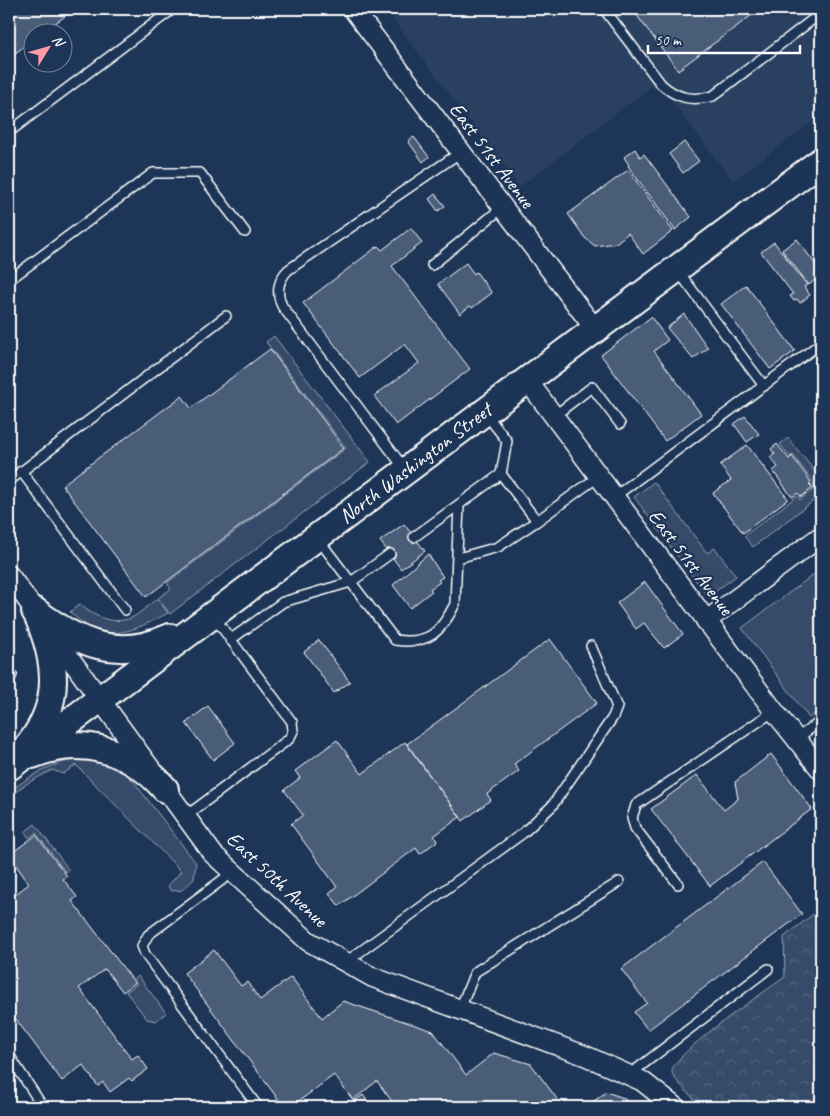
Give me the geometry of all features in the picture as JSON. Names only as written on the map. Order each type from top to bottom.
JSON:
[{"type":"main road","name":"North Washington Street","points":[[12,764],[821,161]]},
{"type":"main road","points":[[35,612],[72,637],[106,648],[123,649],[149,645],[206,620]]},
{"type":"main road","points":[[12,764],[41,728],[53,690],[51,650],[35,612]]},
{"type":"main road","points":[[12,764],[59,747],[98,747],[134,761],[149,772],[166,789]]},
{"type":"street","name":"East 51st Avenue","points":[[358,10],[595,329]]},
{"type":"street","name":"East 51st Avenue","points":[[527,380],[706,621],[821,770]]},
{"type":"street","points":[[706,621],[821,536]]},
{"type":"street","name":"East 50th Avenue","points":[[10,580],[213,854],[308,941],[372,977],[586,1056],[642,1081],[675,1107]]},
{"type":"lane","points":[[9,132],[173,9]]},
{"type":"lane","points":[[604,9],[661,84],[678,96],[699,99],[713,96],[821,13]]},
{"type":"lane","points":[[406,470],[282,306],[279,287],[282,277],[288,270],[462,152]]},
{"type":"lane","points":[[9,280],[153,173],[200,173],[245,232]]},
{"type":"lane","points":[[432,265],[503,207]]},
{"type":"lane","points":[[676,269],[764,386]]},
{"type":"lane","points":[[9,481],[226,316]]},
{"type":"lane","points":[[614,498],[821,343]]},
{"type":"lane","points":[[554,416],[592,387],[620,424]]},
{"type":"lane","points":[[414,537],[501,474],[507,441],[484,412]]},
{"type":"lane","points":[[21,471],[125,610]]},
{"type":"lane","points":[[501,474],[537,521]]},
{"type":"lane","points":[[458,558],[498,547],[599,476]]},
{"type":"lane","points":[[317,537],[395,640],[415,641],[438,631],[449,619],[456,604],[459,505]]},
{"type":"lane","points":[[230,640],[283,602],[352,582],[390,554]]},
{"type":"lane","points":[[186,816],[289,739],[293,731],[292,722],[230,640],[206,620]]},
{"type":"lane","points":[[346,963],[523,832],[552,806],[613,717],[617,707],[591,646]]},
{"type":"lane","points":[[9,671],[12,675],[9,677]]},
{"type":"lane","points":[[678,884],[636,828],[632,818],[636,805],[774,711]]},
{"type":"lane","points":[[796,739],[821,721]]},
{"type":"lane","points":[[233,872],[148,935],[142,946],[145,954],[258,1107]]},
{"type":"lane","points":[[460,1009],[475,972],[619,882]]},
{"type":"lane","points":[[628,1075],[768,969]]},
{"type":"lane","points":[[9,1055],[43,1107]]},
{"type":"shaded area","points":[[385,9],[821,9],[821,115],[733,181],[657,82],[520,187]]},
{"type":"green space","points":[[274,336],[370,462],[170,614],[158,598],[171,589],[167,583],[346,448],[266,342]]},
{"type":"green space","points":[[788,438],[821,479],[821,495],[753,547],[744,536],[797,496],[800,500],[815,488],[812,484],[814,483],[793,455],[790,457],[780,444]]},
{"type":"green space","points":[[654,482],[707,553],[715,548],[736,576],[708,597],[634,497]]},
{"type":"green space","points":[[821,569],[821,709],[809,718],[742,628]]},
{"type":"green space","points":[[157,599],[168,613],[142,626],[118,632],[94,629],[70,612],[80,604],[97,616],[110,620],[124,620],[131,618]]},
{"type":"green space","points":[[89,757],[122,769],[196,863],[194,879],[182,890],[171,891],[168,886],[181,871],[76,765],[63,774],[52,770],[26,784],[9,797],[9,792],[46,769],[66,761]]},
{"type":"green space","points":[[35,824],[69,870],[66,872],[36,833],[29,838],[25,832]]},
{"type":"green space","points":[[821,908],[821,1107],[701,1107],[673,1075],[672,1072],[676,1064],[702,1038],[785,977],[784,937]]},
{"type":"green space","points":[[138,976],[166,1013],[156,1021],[147,1019],[126,992],[137,984],[134,980]]},
{"type":"building","points":[[9,9],[75,9],[57,22],[22,22],[22,48],[9,58]]},
{"type":"building","points":[[632,9],[760,9],[678,70]]},
{"type":"building","points":[[414,137],[429,157],[423,162],[408,141]]},
{"type":"building","points":[[684,142],[699,161],[683,173],[669,154]]},
{"type":"building","points":[[635,149],[640,157],[644,154],[691,217],[675,230],[628,166],[624,157]]},
{"type":"building","points":[[628,170],[673,231],[643,254],[628,233],[616,243],[595,246],[585,238],[568,214]]},
{"type":"building","points":[[435,194],[445,206],[438,211],[429,199]]},
{"type":"building","points":[[411,228],[422,243],[392,266],[470,369],[396,425],[374,396],[419,363],[405,344],[360,378],[303,303],[378,246],[382,250]]},
{"type":"building","points":[[797,239],[821,272],[821,275],[809,285],[782,250]]},
{"type":"building","points":[[774,242],[807,285],[804,287],[810,295],[800,303],[797,299],[794,301],[790,296],[793,294],[761,252]]},
{"type":"building","points":[[466,263],[474,274],[476,272],[492,293],[472,308],[470,306],[460,314],[438,284]]},
{"type":"building","points":[[746,285],[795,351],[770,369],[721,304]]},
{"type":"building","points":[[684,314],[708,348],[693,359],[667,328]]},
{"type":"building","points":[[651,317],[668,340],[654,351],[701,414],[665,441],[601,355]]},
{"type":"building","points":[[270,349],[344,448],[146,597],[62,485],[182,396],[191,408]]},
{"type":"building","points":[[745,416],[759,434],[747,442],[734,424]]},
{"type":"building","points":[[777,444],[789,459],[792,456],[811,482],[809,484],[813,488],[801,497],[798,493],[792,497],[773,471],[778,467],[770,457],[775,454],[771,449]]},
{"type":"building","points":[[747,445],[788,499],[743,533],[713,493],[731,480],[720,465]]},
{"type":"building","points":[[404,524],[425,551],[401,569],[380,541]]},
{"type":"building","points":[[428,554],[443,577],[438,580],[440,582],[430,589],[432,591],[410,608],[393,585]]},
{"type":"building","points":[[645,582],[683,634],[664,648],[644,623],[636,629],[617,603]]},
{"type":"building","points":[[550,639],[597,703],[514,764],[519,771],[487,794],[491,800],[463,821],[407,744]]},
{"type":"building","points":[[319,640],[350,682],[334,693],[304,652]]},
{"type":"building","points":[[208,706],[235,743],[213,760],[186,723]]},
{"type":"building","points":[[337,740],[362,774],[405,742],[460,817],[434,836],[437,841],[420,854],[416,848],[339,906],[329,893],[337,887],[291,824],[303,815],[284,790],[300,778],[295,771]]},
{"type":"building","points":[[771,754],[812,809],[710,886],[651,809],[697,775],[724,810],[738,799],[735,782]]},
{"type":"building","points":[[36,835],[67,876],[63,879],[77,897],[72,901],[135,983],[123,992],[105,969],[79,988],[132,1059],[138,1055],[148,1069],[132,1081],[129,1078],[110,1092],[103,1082],[98,1086],[83,1065],[62,1081],[9,1010],[9,899],[29,884],[9,855]]},
{"type":"building","points":[[763,862],[802,914],[648,1030],[634,1012],[647,1003],[621,969]]},
{"type":"building","points":[[214,950],[241,986],[247,982],[260,1000],[291,977],[322,1018],[343,1001],[433,1031],[466,1075],[494,1053],[531,1064],[563,1107],[396,1107],[377,1081],[353,1100],[334,1075],[291,1107],[284,1107],[184,973]]},
{"type":"building","points":[[606,1092],[624,1098],[631,1107],[586,1107]]},
{"type":"building","points":[[363,1095],[372,1107],[346,1107]]}]
